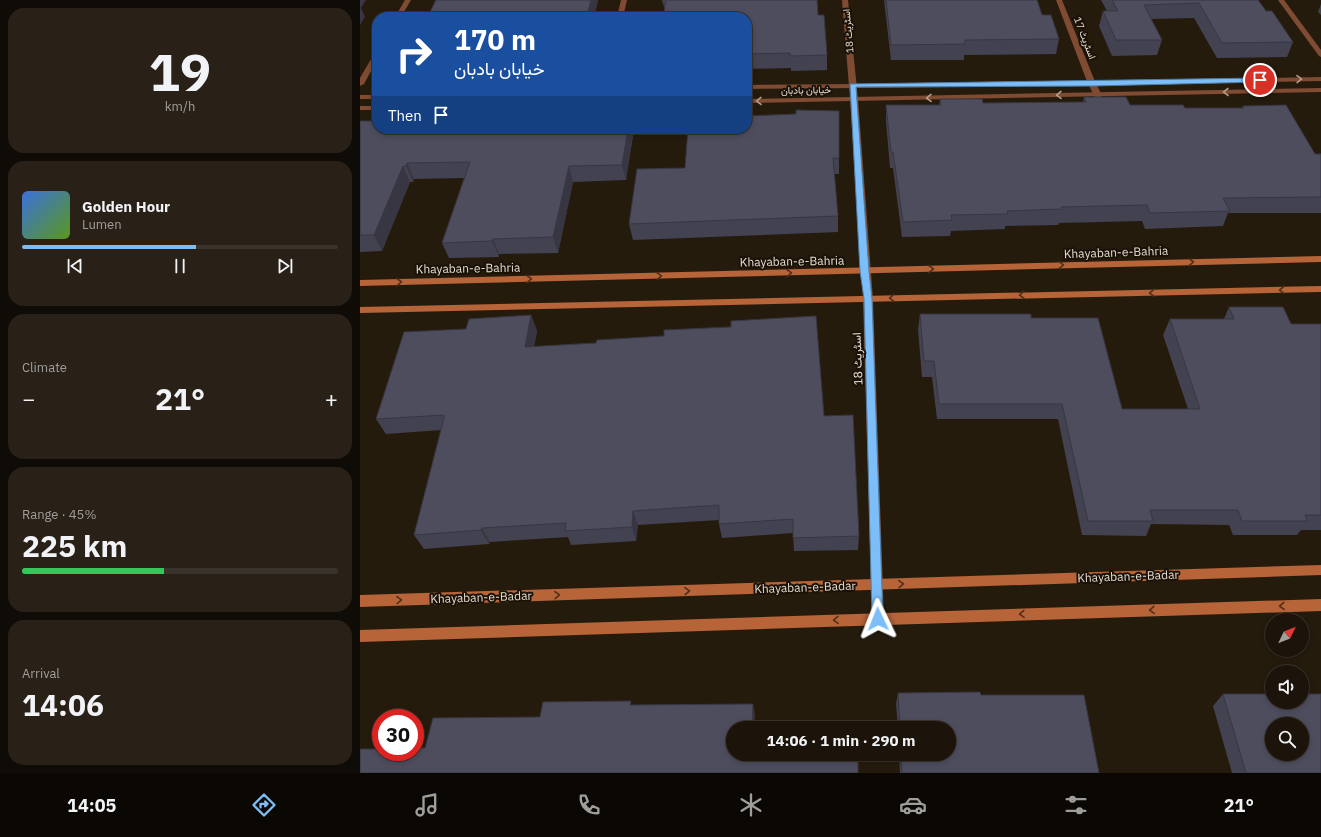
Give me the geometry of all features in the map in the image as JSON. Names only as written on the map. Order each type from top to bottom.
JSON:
[{"type":"main road","name":"Khayaban-e-Bahria","points":[[360,283],[1321,258]]},
{"type":"main road","points":[[360,310],[1321,289]]},
{"type":"main road","name":"Khayaban-e-Badar","points":[[360,601],[1321,570]]},
{"type":"main road","points":[[360,636],[1321,605]]},
{"type":"street","points":[[401,12],[408,0]]},
{"type":"street","points":[[621,12],[624,0]]},
{"type":"street","name":"اسٹریٹ 18","points":[[845,0],[854,99],[864,271],[868,299],[878,619]]},
{"type":"street","name":"اسٹریٹ 17","points":[[1059,0],[1092,84],[1098,94]]},
{"type":"street","points":[[1281,0],[1321,55]]},
{"type":"street","points":[[360,84],[372,63]]},
{"type":"street","name":"خیابان بادبان","points":[[752,87],[1092,84],[1321,79]]},
{"type":"street","name":"خیابان بادبان","points":[[752,101],[1321,90]]},
{"type":"street","points":[[360,97],[372,97]]},
{"type":"street","points":[[360,108],[372,108]]},
{"type":"building","points":[[436,0],[591,0],[588,12],[430,12]]},
{"type":"building","points":[[666,0],[817,0],[818,15],[824,15],[827,55],[790,56],[790,53],[752,54],[752,12],[664,12]]},
{"type":"building","points":[[886,0],[1037,0],[1042,15],[1051,15],[1059,39],[965,40],[965,44],[891,45]]},
{"type":"building","points":[[1112,0],[1258,0],[1266,11],[1272,11],[1293,42],[1222,43],[1199,3],[1144,5],[1162,40],[1116,40],[1103,11],[1118,11]]},
{"type":"building","points":[[1084,97],[1126,97],[1130,105],[1183,105],[1185,108],[1244,108],[1243,106],[1286,105],[1315,154],[1321,154],[1321,197],[1223,198],[1230,211],[1150,213],[1147,205],[1061,207],[1062,209],[1007,211],[1008,214],[951,215],[952,220],[903,222],[893,152],[891,152],[886,105],[941,105],[940,99],[982,99],[983,103],[1086,102]]},
{"type":"building","points":[[796,110],[839,111],[839,158],[833,158],[838,216],[629,224],[637,169],[685,168],[688,134],[752,134],[752,116],[796,114]]},
{"type":"building","points":[[360,121],[372,121],[372,134],[627,134],[622,165],[569,166],[553,237],[493,239],[492,241],[442,243],[470,162],[407,163],[406,166],[403,166],[374,235],[360,235]]},
{"type":"building","points":[[1229,307],[1283,307],[1291,324],[1321,324],[1321,515],[1305,515],[1307,521],[1242,521],[1238,510],[1150,510],[1153,521],[1088,521],[1062,404],[939,404],[934,361],[924,361],[920,314],[1031,314],[1031,318],[1098,318],[1122,409],[1200,409],[1170,319],[1234,319]]},
{"type":"building","points":[[531,315],[525,347],[596,343],[597,340],[664,336],[664,330],[731,327],[731,321],[816,316],[824,416],[853,415],[859,536],[793,538],[793,519],[719,524],[719,505],[633,511],[632,527],[565,531],[566,523],[482,528],[481,530],[414,535],[444,415],[376,419],[404,332],[466,329],[469,319]]},
{"type":"building","points":[[980,692],[981,695],[1084,695],[1099,773],[902,773],[901,761],[956,761],[956,721],[900,721],[898,693]]},
{"type":"building","points":[[1223,694],[1265,694],[1265,709],[1309,709],[1309,694],[1321,694],[1321,773],[1246,773]]},
{"type":"building","points":[[631,701],[630,705],[753,704],[752,721],[726,721],[726,761],[858,761],[858,773],[360,773],[360,749],[372,749],[372,761],[424,761],[424,748],[433,718],[540,717],[543,702]]},
{"type":"route","points":[[878,619],[868,299],[864,271],[852,85],[1092,84],[1260,80]]}]
